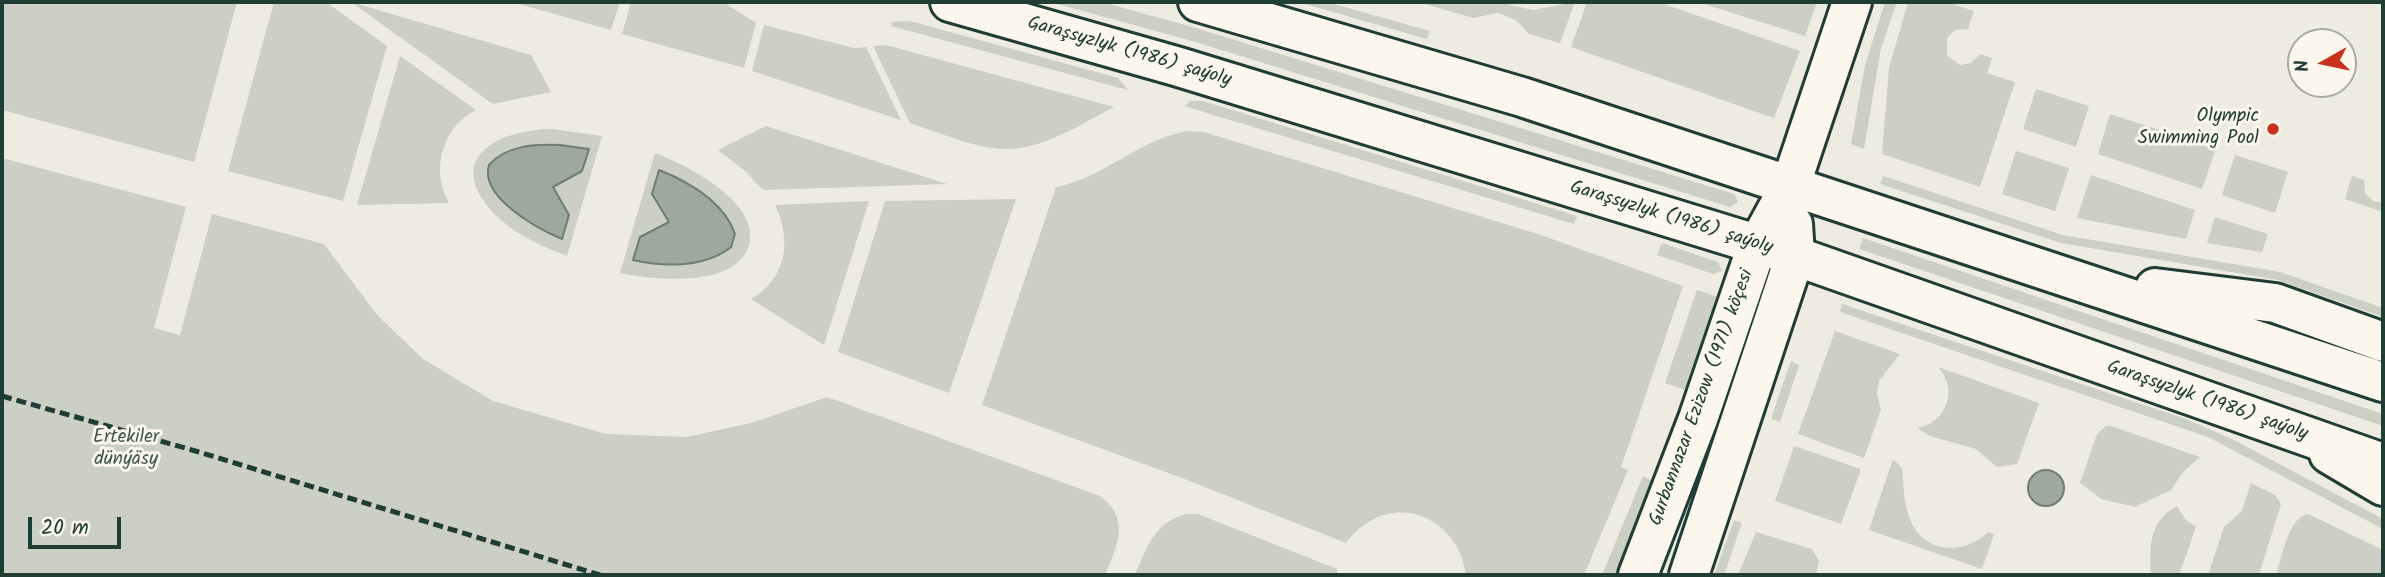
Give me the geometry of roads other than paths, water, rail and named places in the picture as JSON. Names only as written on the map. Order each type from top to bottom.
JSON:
[{"type":"main road","name":"Garaşsyzlyk (1986) şaýoly","points":[[950,2],[1179,67],[1795,257],[2383,463]]},
{"type":"main road","points":[[1198,2],[1522,97],[2073,277],[2383,382]]},
{"type":"main road","name":"Gurbannazar Ezizow (1971) köçesi","points":[[1638,575],[1698,418],[1757,246],[1791,184],[1852,2]]},
{"type":"main road","name":"Gurbannazar Ezizow (1971) köçesi","points":[[1689,575],[1795,257],[1791,184]]},
{"type":"main road","points":[[2073,277],[2275,303],[2383,342]]},
{"type":"main road","points":[[2294,433],[2383,486]]},
{"type":"railway","points":[[2,396],[199,452],[600,575]]},
{"type":"place","name":"Olympic Swimming Pool","points":[[2273,129]]},
{"type":"park label","name":"Ertekiler dünýäsy","points":[[126,450]]}]
